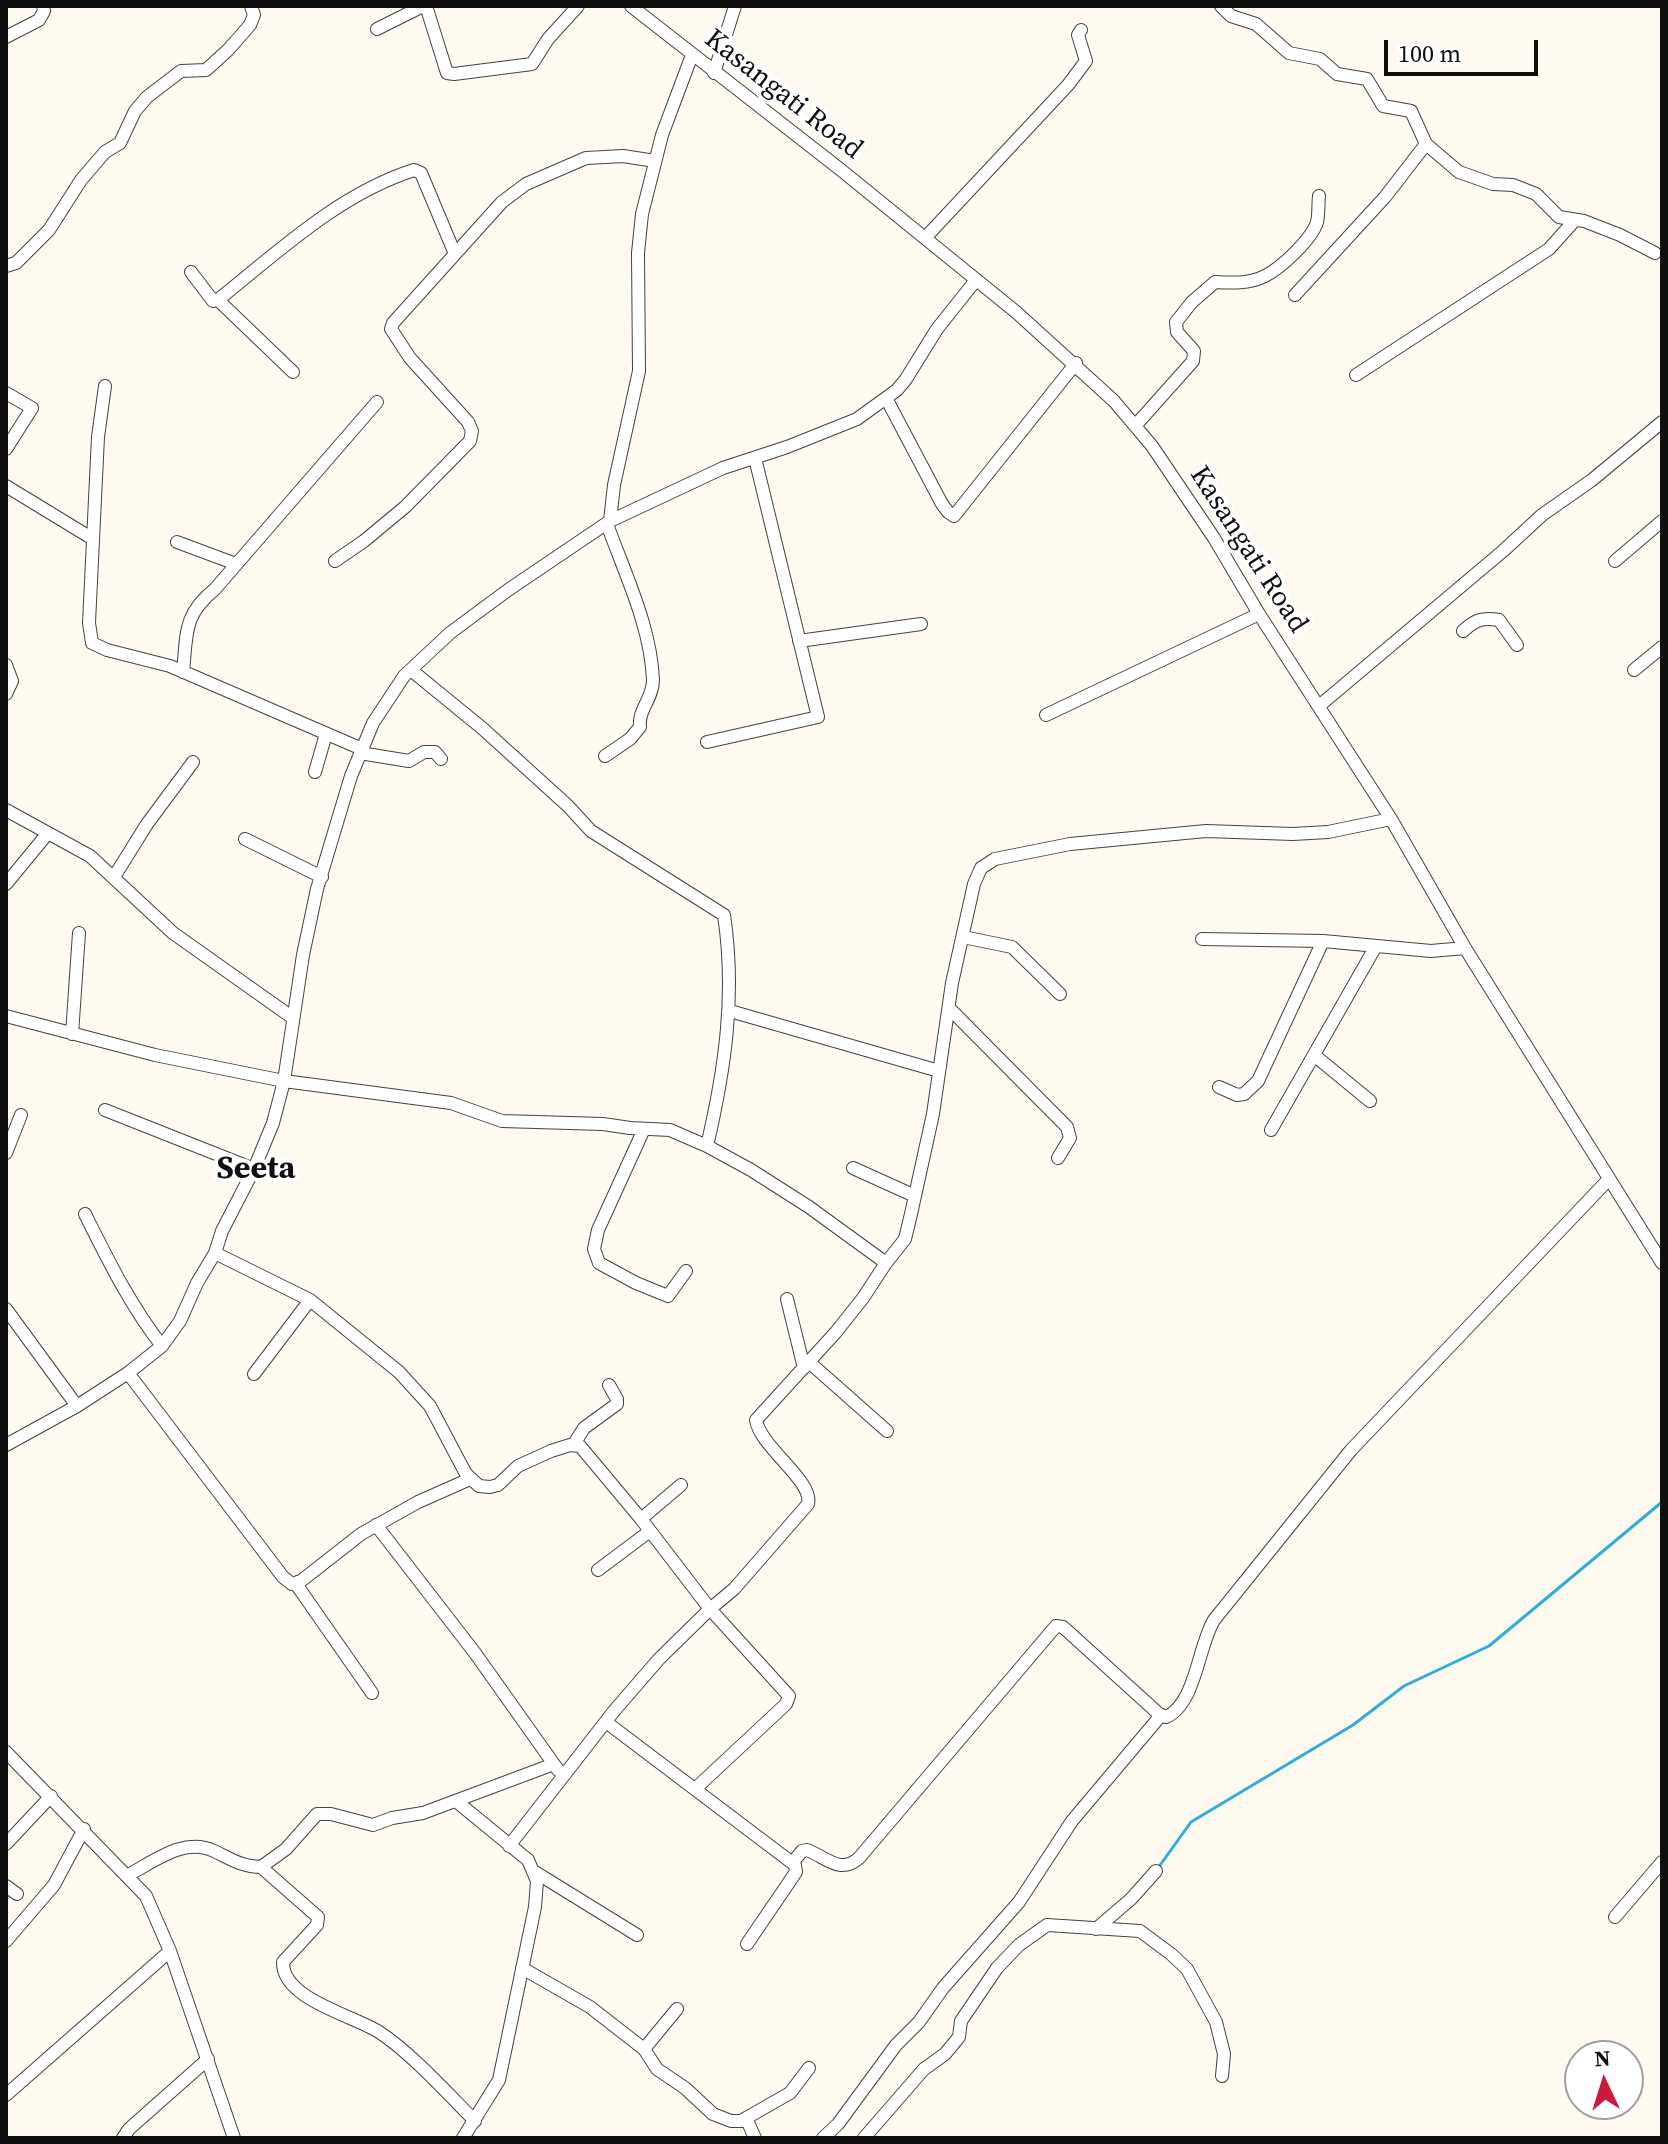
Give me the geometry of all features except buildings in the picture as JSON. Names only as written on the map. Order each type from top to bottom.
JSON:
[{"type":"street","points":[[6,37],[39,20],[43,6]]},
{"type":"street","points":[[6,266],[16,263],[49,230],[81,180],[105,152],[120,143],[135,111],[147,97],[181,71],[206,70],[228,50],[250,25],[254,15],[251,6]]},
{"type":"street","points":[[377,29],[423,6],[427,9],[447,73],[513,68],[536,61],[548,39],[578,6]]},
{"type":"street","name":"Kasangati Road","points":[[631,6],[925,238],[1076,363],[1152,446],[1214,538],[1259,614],[1391,819],[1465,948],[1662,1263]]},
{"type":"street","points":[[714,73],[735,6]]},
{"type":"street","points":[[1221,6],[1231,16],[1256,24],[1289,53],[1320,59],[1337,74],[1367,79],[1383,106],[1411,111],[1426,144],[1459,172],[1536,194],[1559,217],[1620,235],[1655,253]]},
{"type":"street","points":[[925,238],[1068,85],[1086,61],[1078,35],[1081,30]]},
{"type":"street","points":[[605,756],[630,739],[640,727],[640,715],[651,696],[651,658],[642,621],[608,523],[639,371],[638,253],[642,214],[655,161],[692,55]]},
{"type":"street","points":[[1295,295],[1385,197],[1426,144]]},
{"type":"street","points":[[335,561],[405,507],[470,441],[472,431],[468,422],[410,358],[391,329],[393,323],[502,202],[526,184],[586,158],[623,156],[655,161]]},
{"type":"street","points":[[191,272],[213,301],[218,300],[285,246],[360,192],[411,171],[421,173],[455,254]]},
{"type":"street","points":[[1135,426],[1193,361],[1194,351],[1177,332],[1176,322],[1192,302],[1215,282],[1241,283],[1264,276],[1287,258],[1305,242],[1317,223],[1319,196]]},
{"type":"street","points":[[1356,375],[1549,249],[1575,220]]},
{"type":"street","points":[[6,1445],[77,1406],[128,1373],[162,1346],[180,1321],[215,1253],[222,1231],[254,1169],[273,1123],[284,1081],[303,955],[351,776],[373,723],[411,670],[450,633],[608,523],[723,468],[857,419],[906,379],[937,329],[976,280]]},
{"type":"street","points":[[218,300],[293,372]]},
{"type":"street","points":[[886,398],[942,504],[954,516],[1076,363]]},
{"type":"street","points":[[105,386],[98,437],[89,623],[92,643],[183,672],[379,758],[409,761],[424,752],[435,752],[441,759]]},
{"type":"street","points":[[6,393],[32,408],[6,449]]},
{"type":"street","points":[[183,672],[191,615],[197,604],[215,589],[377,402]]},
{"type":"street","points":[[1319,706],[1542,515],[1592,480],[1662,422]]},
{"type":"street","points":[[707,742],[818,717],[755,458]]},
{"type":"street","points":[[6,486],[93,539]]},
{"type":"street","points":[[1615,561],[1662,521]]},
{"type":"street","points":[[177,542],[236,564]]},
{"type":"street","points":[[1046,715],[1259,614]]},
{"type":"street","points":[[1463,631],[1476,620],[1499,620],[1517,645]]},
{"type":"street","points":[[799,641],[921,624]]},
{"type":"street","points":[[1634,670],[1662,647]]},
{"type":"street","points":[[6,665],[12,681],[6,694]]},
{"type":"street","points":[[411,670],[568,806],[591,831],[724,915],[730,1011],[727,1046],[707,1146]]},
{"type":"street","points":[[315,772],[326,734]]},
{"type":"street","points":[[114,877],[147,824],[193,762]]},
{"type":"street","points":[[6,810],[90,856],[173,933],[293,1018]]},
{"type":"street","points":[[509,1846],[659,1659],[734,1589],[810,1500],[808,1492],[756,1424],[758,1416],[807,1365],[863,1298],[905,1239],[939,1071],[952,983],[974,884],[981,868],[995,859],[1070,844],[1206,831],[1328,832],[1391,819]]},
{"type":"street","points":[[6,884],[48,833]]},
{"type":"street","points":[[245,839],[322,877]]},
{"type":"street","points":[[72,1034],[79,933]]},
{"type":"street","points":[[963,937],[1012,947],[1060,994]]},
{"type":"street","points":[[1202,939],[1323,941],[1431,951],[1465,948]]},
{"type":"street","points":[[1219,1087],[1237,1095],[1244,1094],[1258,1081],[1323,941]]},
{"type":"street","points":[[1271,1130],[1376,946]]},
{"type":"street","points":[[949,1008],[1067,1127],[1070,1138],[1058,1158]]},
{"type":"street","points":[[730,1011],[939,1071]]},
{"type":"street","points":[[6,1016],[155,1055],[284,1081],[451,1103],[502,1121],[603,1124],[670,1130],[707,1146],[809,1207],[886,1263]]},
{"type":"street","points":[[1314,1055],[1370,1101]]},
{"type":"street","points":[[105,1110],[254,1169]]},
{"type":"street","points":[[6,1153],[21,1115]]},
{"type":"street","points":[[644,1129],[598,1230],[594,1249],[599,1263],[668,1296],[686,1271]]},
{"type":"street","points":[[853,1168],[915,1196]]},
{"type":"street","points":[[793,1862],[802,1851],[807,1850],[837,1866],[852,1865],[1056,1626],[1063,1627],[1159,1714],[1166,1717],[1173,1714],[1192,1684],[1204,1639],[1214,1620],[1351,1450],[1609,1179]]},
{"type":"street","points":[[85,1214],[119,1282],[162,1346]]},
{"type":"street","points":[[215,1253],[310,1300],[399,1372],[430,1406],[470,1479],[484,1487],[498,1485],[518,1466],[551,1451],[574,1444],[580,1446],[710,1609],[789,1696],[786,1704],[695,1789]]},
{"type":"street","points":[[787,1299],[807,1365],[887,1431]]},
{"type":"street","points":[[254,1374],[310,1300]]},
{"type":"street","points":[[6,1309],[77,1406]]},
{"type":"street","points":[[128,1373],[283,1577],[287,1582],[296,1584],[372,1693]]},
{"type":"street","points":[[574,1444],[584,1428],[617,1404],[609,1385]]},
{"type":"street","points":[[296,1584],[361,1534],[418,1502],[470,1479]]},
{"type":"street","points":[[641,1519],[681,1485]]},
{"type":"street","points":[[376,1525],[475,1653],[563,1777]]},
{"type":"street","points":[[598,1570],[650,1531]]},
{"type":"street","points":[[823,2138],[838,2124],[943,1988],[1019,1902],[1072,1821],[1159,1714]]},
{"type":"street","points":[[606,1722],[793,1862],[796,1872],[747,1944]]},
{"type":"street","points":[[6,1752],[146,1896],[170,1951],[234,2138]]},
{"type":"street","points":[[261,1867],[286,1849],[317,1814],[331,1814],[373,1825],[423,1813],[554,1764]]},
{"type":"street","points":[[6,1844],[51,1796]]},
{"type":"street","points":[[456,1801],[528,1860],[535,1872],[637,1935]]},
{"type":"street","points":[[6,1941],[54,1885],[84,1829]]},
{"type":"street","points":[[128,1875],[181,1847],[193,1846],[215,1851],[239,1865],[261,1867],[318,1917],[317,1925],[283,1962],[289,1983],[320,2004],[378,2031],[475,2121]]},
{"type":"street","points":[[1615,1917],[1662,1862]]},
{"type":"street","points":[[1096,1929],[1131,1899],[1156,1871]]},
{"type":"street","points":[[463,2138],[499,2080],[535,1907],[535,1872]]},
{"type":"street","points":[[6,1886],[17,1894]]},
{"type":"street","points":[[864,2138],[924,2069],[945,2054],[959,2037],[961,2021],[979,1992],[1019,1945],[1047,1925],[1140,1931],[1187,1969],[1216,2022],[1224,2054],[1222,2076]]},
{"type":"street","points":[[6,2095],[170,1951]]},
{"type":"street","points":[[522,1968],[590,2007],[644,2049],[657,2069],[685,2088],[713,2114],[731,2121],[741,2121],[790,2093],[809,2068]]},
{"type":"street","points":[[644,2049],[677,2009]]},
{"type":"street","points":[[123,2138],[129,2129],[208,2059]]},
{"type":"street","points":[[746,2118],[755,2138]]},
{"type":"waterway","points":[[1158,1868],[1191,1822],[1353,1725],[1404,1686],[1489,1646],[1662,1502]]},
{"type":"district","name":"Seeta","points":[[256,1170]]}]
